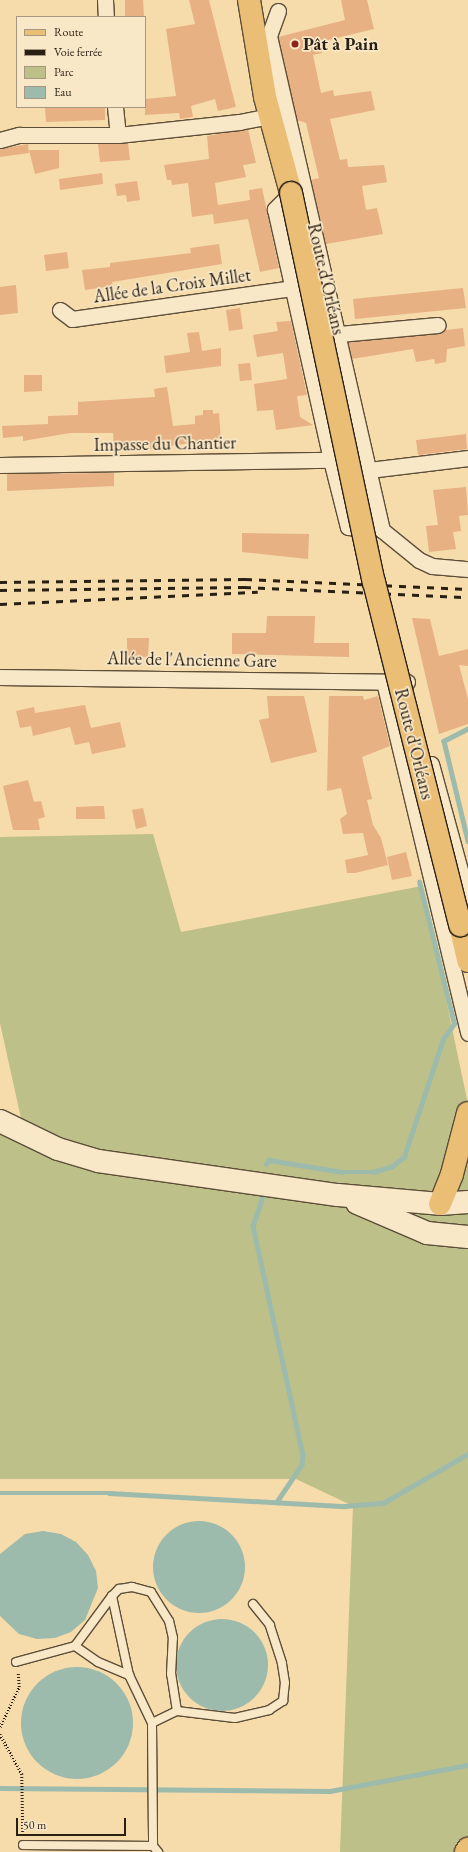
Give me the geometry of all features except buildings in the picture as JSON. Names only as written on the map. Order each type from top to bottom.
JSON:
[{"type":"main road","name":"Route d'Orléans","points":[[234,0],[267,106],[291,193],[374,582],[460,925],[468,963]]},
{"type":"main road","name":"Route d'Orléans","points":[[250,0],[267,106]]},
{"type":"main road","points":[[440,1204],[452,1174],[468,1113]]},
{"type":"main road","points":[[0,1121],[58,1148],[98,1160],[338,1194],[440,1204],[468,1202]]},
{"type":"main road","points":[[338,1194],[427,1233],[468,1237]]},
{"type":"street","points":[[105,0],[106,16]]},
{"type":"street","name":"Route d'Orléans","points":[[254,23],[281,5]]},
{"type":"street","name":"Route d'Orléans","points":[[281,5],[269,36],[339,334],[382,530],[348,528],[331,460],[275,209],[291,193]]},
{"type":"street","points":[[0,140],[20,135],[118,135],[239,122],[267,106]]},
{"type":"street","points":[[115,108],[118,135]]},
{"type":"street","name":"Allée de la Croix Millet","points":[[60,310],[72,319],[292,288]]},
{"type":"street","points":[[339,334],[438,325]]},
{"type":"street","points":[[369,470],[468,458]]},
{"type":"street","name":"Impasse du Chantier","points":[[0,465],[331,460]]},
{"type":"street","points":[[382,530],[419,560],[432,566],[468,569]]},
{"type":"street","name":"Allée de l'Ancienne Gare","points":[[0,677],[408,682],[468,899]]},
{"type":"street","points":[[384,682],[468,1033]]},
{"type":"lane","points":[[16,1662],[75,1646],[118,1589],[132,1587],[151,1592],[162,1606],[173,1638],[170,1674],[177,1711]]},
{"type":"lane","points":[[23,1845],[155,1849],[152,1723],[129,1676],[112,1596]]},
{"type":"lane","points":[[152,1723],[177,1711],[235,1718],[269,1710],[283,1701],[285,1683],[282,1663],[270,1625],[253,1604]]},
{"type":"lane","points":[[75,1646],[98,1662],[129,1676]]},
{"type":"path","points":[[0,1728],[19,1687],[16,1662]]},
{"type":"path","points":[[0,1734],[22,1774],[23,1845]]},
{"type":"green space","points":[[153,834],[181,932],[422,886],[468,1104],[468,1852],[340,1852],[353,1506],[296,1479],[0,1479],[0,1121],[24,1132],[0,1023],[0,837]]},
{"type":"water","points":[[199,1521],[217,1525],[232,1534],[241,1549],[245,1567],[241,1585],[232,1600],[217,1609],[199,1613],[181,1609],[166,1600],[157,1585],[153,1567],[157,1549],[166,1534],[181,1525]]},
{"type":"water","points":[[43,1531],[61,1534],[76,1542],[88,1555],[96,1571],[98,1588],[85,1620],[71,1632],[55,1638],[37,1639],[19,1634],[0,1616],[0,1554],[25,1534]]},
{"type":"water","points":[[222,1619],[240,1623],[255,1632],[264,1647],[268,1665],[264,1683],[255,1698],[240,1707],[222,1711],[204,1707],[189,1698],[180,1683],[176,1665],[180,1647],[189,1632],[204,1623]]},
{"type":"water","points":[[77,1667],[98,1671],[117,1683],[129,1702],[133,1723],[129,1744],[117,1763],[98,1775],[77,1779],[56,1775],[37,1763],[25,1744],[21,1723],[25,1702],[37,1683],[56,1671]]},
{"type":"waterway","points":[[468,729],[444,741],[468,841]]},
{"type":"waterway","points":[[266,1164],[269,1160],[342,1172],[373,1172],[391,1167],[404,1157],[443,1039],[454,1024],[419,882]]},
{"type":"waterway","points":[[263,1197],[253,1226],[303,1455],[302,1465],[277,1502]]},
{"type":"waterway","points":[[0,1493],[109,1493],[345,1506],[383,1503],[468,1454]]},
{"type":"waterway","points":[[0,1788],[330,1791],[468,1765]]},
{"type":"railway","points":[[0,582],[245,579],[468,589]]},
{"type":"railway","points":[[0,590],[244,587],[468,597]]},
{"type":"railway","points":[[0,604],[258,592]]},
{"type":"place","name":"Pât à Pain","points":[[295,44]]}]
